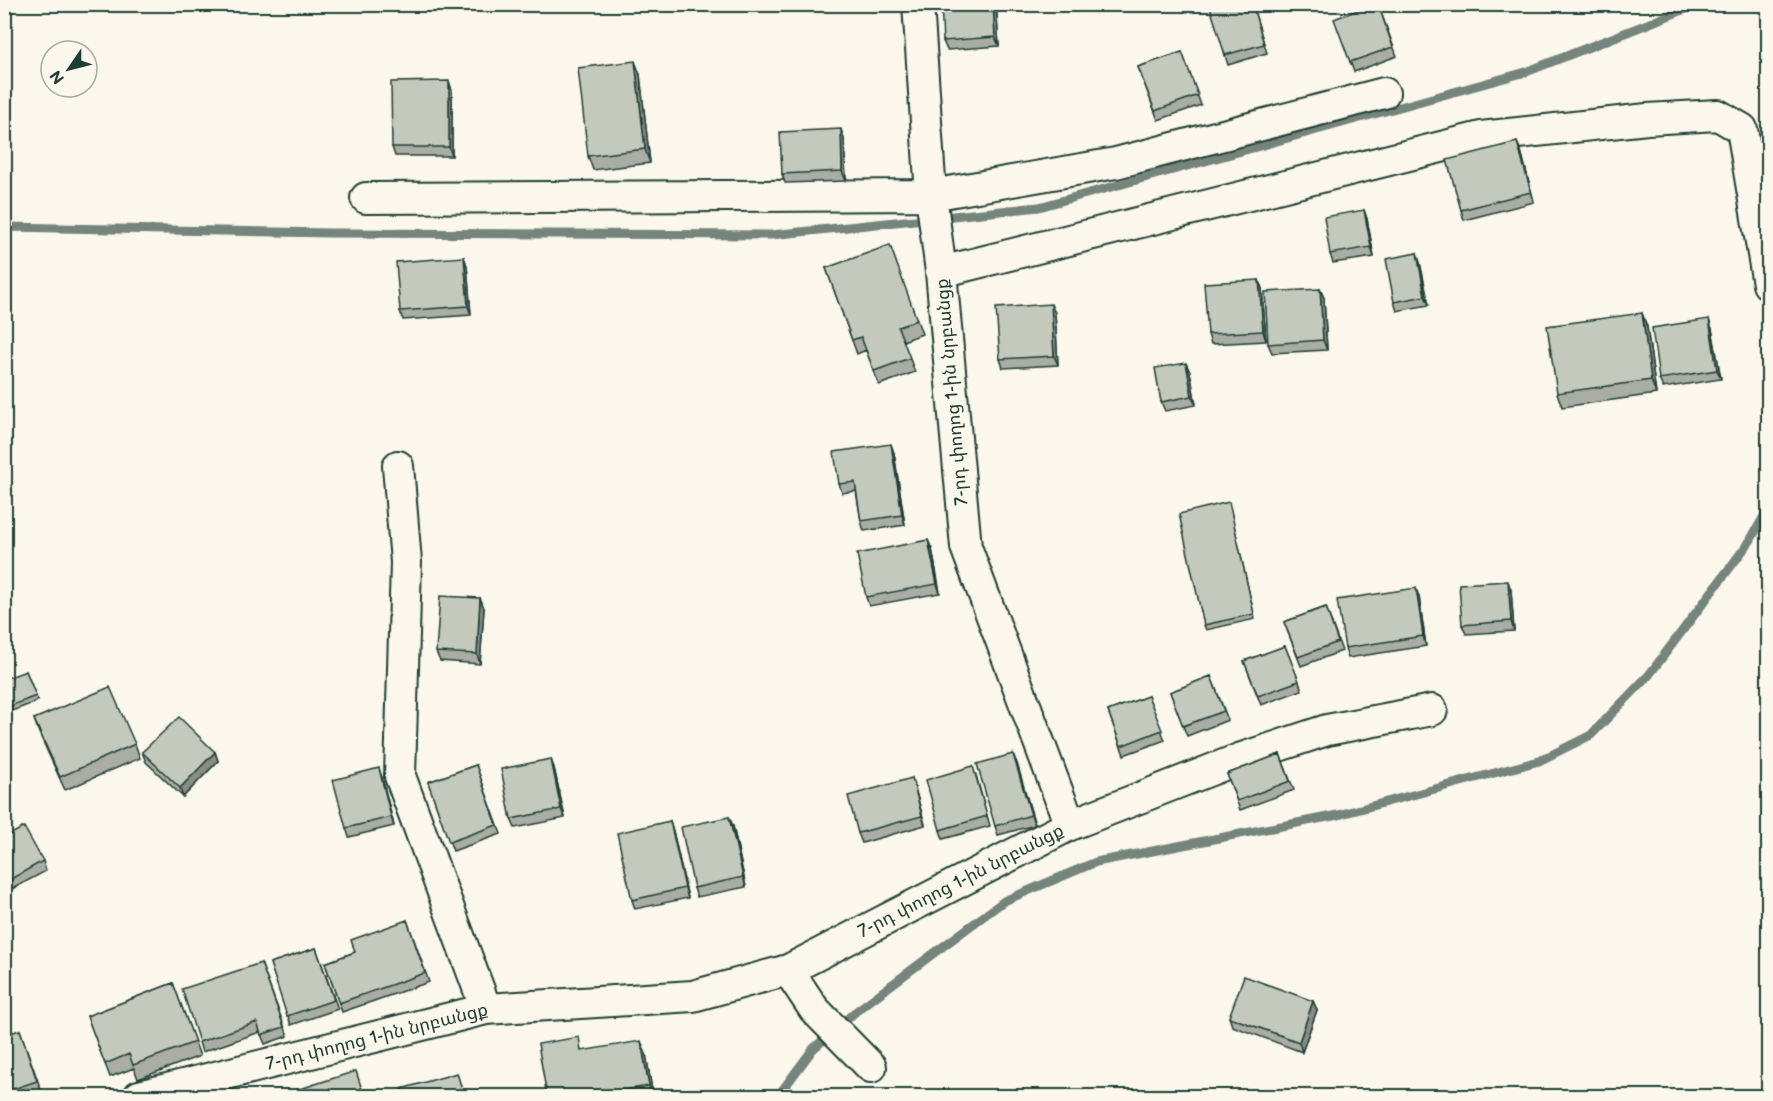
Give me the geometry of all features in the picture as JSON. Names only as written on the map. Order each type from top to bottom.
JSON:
[{"type":"street","name":"7-րդ փողոց 1-ին նրբանցք","points":[[139,1096],[486,1009],[693,996],[788,970],[1071,825],[966,547],[941,272],[933,210],[918,4]]},
{"type":"street","points":[[366,198],[933,210],[1384,93]]},
{"type":"street","points":[[941,272],[1481,137],[1647,119],[1718,115],[1742,129],[1768,284]]},
{"type":"street","points":[[398,466],[406,562],[400,776],[486,1009]]},
{"type":"street","points":[[1071,825],[1239,759],[1327,730],[1432,710]]},
{"type":"street","points":[[788,970],[814,1009],[871,1067]]},
{"type":"building","points":[[941,4],[993,4],[995,37],[943,41]]},
{"type":"building","points":[[1209,4],[1252,4],[1264,44],[1225,55]]},
{"type":"building","points":[[1378,4],[1393,47],[1350,62],[1334,19]]},
{"type":"building","points":[[1182,52],[1198,95],[1155,111],[1138,67]]},
{"type":"building","points":[[635,61],[645,149],[588,156],[578,68]]},
{"type":"building","points":[[449,81],[449,147],[392,147],[391,82]]},
{"type":"building","points":[[841,129],[842,171],[782,174],[780,132]]},
{"type":"building","points":[[1517,142],[1531,192],[1461,210],[1447,160]]},
{"type":"building","points":[[1364,210],[1371,247],[1330,254],[1324,217]]},
{"type":"building","points":[[890,245],[917,320],[898,327],[910,358],[874,371],[861,337],[852,340],[826,268]]},
{"type":"building","points":[[1417,253],[1425,296],[1394,302],[1386,259]]},
{"type":"building","points":[[464,257],[468,306],[400,311],[396,262]]},
{"type":"building","points":[[1259,280],[1263,331],[1208,334],[1204,283]]},
{"type":"building","points":[[1320,289],[1323,340],[1268,344],[1265,292]]},
{"type":"building","points":[[1051,304],[1054,356],[1000,359],[996,308]]},
{"type":"building","points":[[1642,313],[1651,380],[1557,393],[1547,326]]},
{"type":"building","points":[[1709,319],[1717,370],[1659,379],[1652,328]]},
{"type":"building","points":[[1186,363],[1192,396],[1161,402],[1155,368]]},
{"type":"building","points":[[891,444],[902,515],[861,521],[855,482],[839,484],[834,452]]},
{"type":"building","points":[[1229,502],[1254,614],[1204,625],[1179,514]]},
{"type":"building","points":[[928,540],[937,584],[866,597],[857,554]]},
{"type":"building","points":[[1508,581],[1511,621],[1462,625],[1459,584]]},
{"type":"building","points":[[1416,588],[1423,636],[1345,648],[1337,600]]},
{"type":"building","points":[[440,596],[480,598],[477,654],[436,652]]},
{"type":"building","points":[[1326,607],[1338,642],[1298,657],[1284,622]]},
{"type":"building","points":[[1285,646],[1299,681],[1258,696],[1244,661]]},
{"type":"building","points":[[26,671],[36,696],[10,706],[4,692],[4,679]]},
{"type":"building","points":[[1211,676],[1224,711],[1183,726],[1170,692]]},
{"type":"building","points":[[110,687],[135,744],[60,777],[34,719]]},
{"type":"building","points":[[1148,696],[1162,730],[1121,746],[1108,711]]},
{"type":"building","points":[[179,717],[215,752],[180,788],[142,752]]},
{"type":"building","points":[[1013,754],[1031,815],[995,826],[977,764]]},
{"type":"building","points":[[1280,754],[1290,781],[1237,801],[1227,774]]},
{"type":"building","points":[[551,759],[561,809],[511,819],[501,769]]},
{"type":"building","points":[[476,765],[497,825],[449,842],[428,782]]},
{"type":"building","points":[[973,766],[987,816],[940,830],[926,780]]},
{"type":"building","points":[[379,768],[391,817],[346,828],[333,780]]},
{"type":"building","points":[[912,778],[922,816],[858,833],[848,796]]},
{"type":"building","points":[[729,817],[743,877],[694,888],[681,827]]},
{"type":"building","points":[[670,821],[685,888],[632,900],[617,833]]},
{"type":"building","points":[[24,827],[43,861],[9,880],[4,872],[4,838]]},
{"type":"building","points":[[407,920],[425,973],[339,1003],[325,963],[355,952],[351,940]]},
{"type":"building","points":[[316,948],[334,1000],[287,1016],[270,963]]},
{"type":"building","points":[[261,963],[284,1027],[261,1035],[257,1022],[199,1042],[182,989]]},
{"type":"building","points":[[1244,976],[1313,1001],[1299,1042],[1229,1017]]},
{"type":"building","points":[[173,983],[195,1042],[133,1065],[129,1054],[105,1064],[87,1016]]},
{"type":"building","points":[[20,1030],[37,1081],[4,1092],[4,1035]]},
{"type":"building","points":[[579,1037],[581,1051],[641,1041],[649,1086],[586,1096],[547,1096],[538,1044]]},
{"type":"building","points":[[356,1071],[364,1096],[278,1096]]},
{"type":"building","points":[[457,1073],[464,1096],[403,1096],[401,1089]]},
{"type":"waterway","points":[[4,227],[331,233],[771,235],[1039,207],[1526,72],[1698,4]]},
{"type":"waterway","points":[[778,1096],[813,1049],[855,1012],[1004,901],[1096,862],[1338,815],[1539,761],[1591,735],[1649,675],[1750,541],[1768,509]]}]
